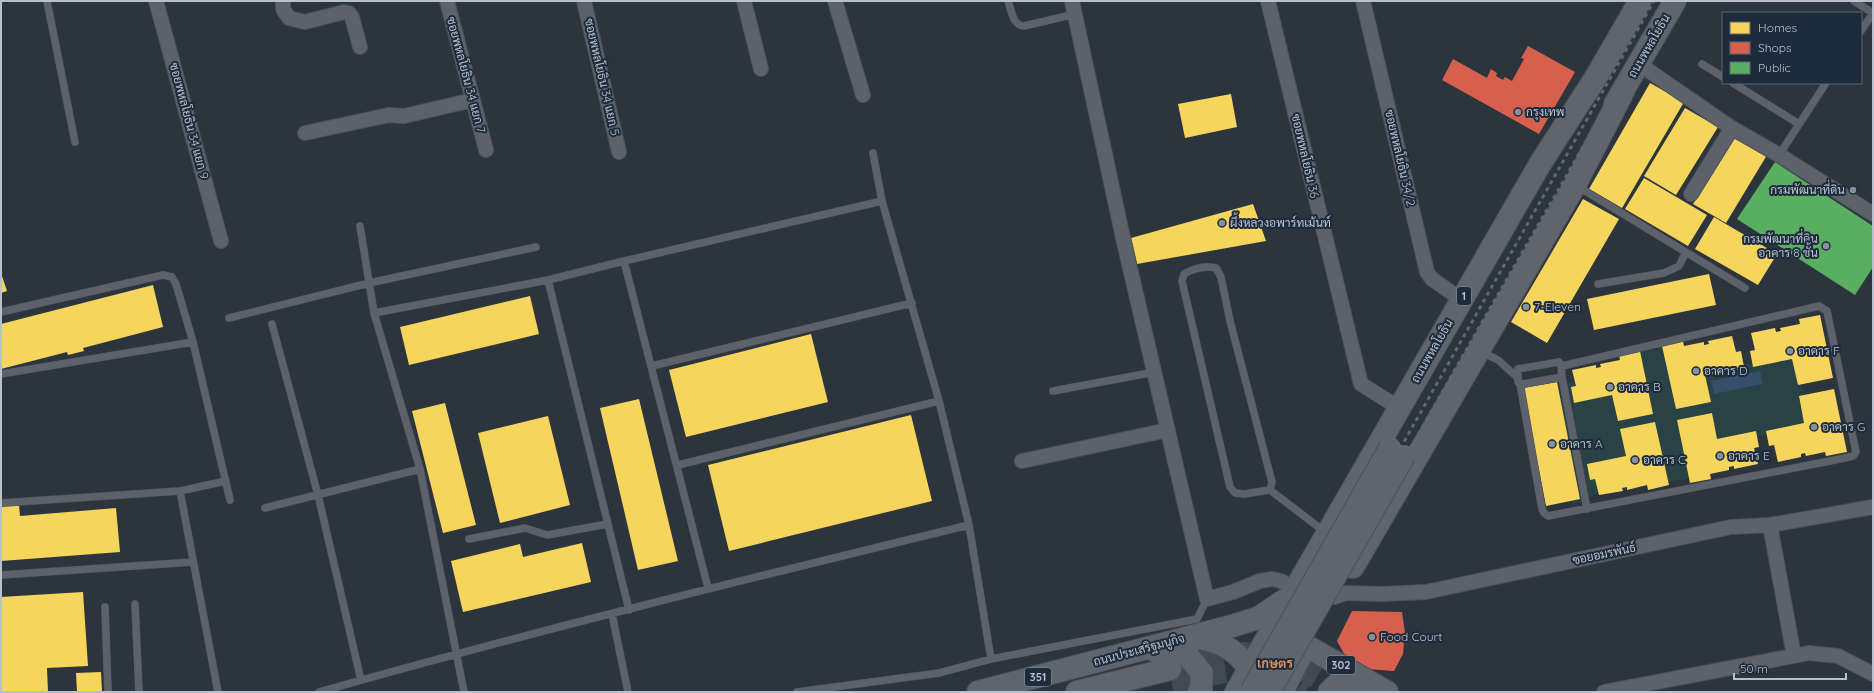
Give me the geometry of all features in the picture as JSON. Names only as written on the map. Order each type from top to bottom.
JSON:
[{"type":"main road","name":"ถนนพหลโยธิน","points":[[1236,692],[1256,687],[1397,452],[1483,320],[1623,92],[1675,1]]},
{"type":"main road","name":"ถนนพหลโยธิน","points":[[1397,452],[1637,2]]},
{"type":"main road","name":"ถนนพหลโยธิน","points":[[1256,687],[1272,627],[1295,591],[1326,534],[1540,164],[1596,77]]},
{"type":"main road","name":"ถนนพหลโยธิน","points":[[1282,692],[1296,651],[1335,597],[1361,553],[1575,185],[1623,92]]},
{"type":"main road","points":[[1326,534],[1361,553]]},
{"type":"main road","points":[[1295,591],[1297,692]]},
{"type":"main road","name":"ถนนประเสริฐมนูกิจ","points":[[978,692],[1140,651],[1258,618],[1295,591]]},
{"type":"main road","points":[[1215,630],[1235,632],[1272,627],[1296,651]]},
{"type":"main road","points":[[1186,638],[1206,638],[1221,643],[1232,650],[1256,687],[1296,651]]},
{"type":"main road","points":[[1140,651],[1176,650],[1187,655],[1202,673],[1201,690],[1199,692]]},
{"type":"main road","name":"302","points":[[1296,651],[1381,688]]},
{"type":"main road","points":[[1077,692],[1171,677],[1142,692]]},
{"type":"main road","points":[[1329,692],[1334,685],[1349,679],[1381,688]]},
{"type":"street","name":"ซอยพหลโยธิน 34 แยก 9","points":[[156,1],[221,241]]},
{"type":"street","points":[[283,1],[283,9],[289,18],[305,22],[344,12],[349,13],[352,17],[360,47]]},
{"type":"street","name":"ซอยพหลโยธิน 34 แยก 7","points":[[447,1],[486,150]]},
{"type":"street","name":"ซอยพหลโยธิน 34 แยก 5","points":[[584,1],[619,152]]},
{"type":"street","points":[[744,1],[761,69]]},
{"type":"street","points":[[835,1],[863,95]]},
{"type":"street","name":"ซอยพหลโยธิน 36","points":[[1268,1],[1361,384],[1399,408]]},
{"type":"street","name":"ซอยพหลโยธิน 34/2","points":[[1363,1],[1427,272],[1432,279],[1462,300]]},
{"type":"street","points":[[1074,8],[1123,238],[1207,599],[1233,592],[1260,581],[1272,579],[1281,581],[1295,591]]},
{"type":"street","points":[[1639,64],[1732,128],[1779,155],[1873,214]]},
{"type":"street","points":[[305,133],[389,115],[404,116],[473,100]]},
{"type":"street","points":[[1691,194],[1732,128]]},
{"type":"street","points":[[1022,461],[1168,430]]},
{"type":"street","name":"ซอยอมรพันธ์","points":[[1335,597],[1346,593],[1382,594],[1426,592],[1731,527],[1770,525],[1873,507]]},
{"type":"street","points":[[1770,525],[1794,656]]},
{"type":"street","points":[[1604,692],[1809,653],[1838,656],[1873,674],[1873,669]]},
{"type":"lane","points":[[47,1],[75,142]]},
{"type":"lane","points":[[1008,1],[1016,23],[1019,26],[1024,26],[1074,8]]},
{"type":"lane","points":[[1854,1],[1873,13],[1862,30]]},
{"type":"lane","points":[[1702,64],[1722,76]]},
{"type":"lane","points":[[1734,84],[1799,124]]},
{"type":"lane","points":[[1779,155],[1825,84]]},
{"type":"lane","points":[[873,153],[882,201],[939,401],[969,525],[991,659]]},
{"type":"lane","points":[[1575,185],[1745,288]]},
{"type":"lane","points":[[374,313],[548,280],[882,201]]},
{"type":"lane","points":[[360,226],[374,313],[420,469],[464,692]]},
{"type":"lane","points":[[229,318],[369,284],[536,247]]},
{"type":"lane","points":[[1598,284],[1664,273],[1679,266],[1686,252]]},
{"type":"lane","points":[[624,261],[678,465],[708,588]]},
{"type":"lane","points":[[1270,490],[1272,482],[1230,321],[1221,277],[1216,268],[1207,266],[1190,270],[1184,274],[1182,281],[1230,486],[1235,493],[1244,494],[1270,490],[1326,534]]},
{"type":"lane","points":[[1,312],[164,274],[172,277],[176,284],[193,342],[230,500]]},
{"type":"lane","points":[[548,280],[630,610]]},
{"type":"lane","points":[[652,366],[912,303]]},
{"type":"lane","points":[[1562,366],[1819,306],[1827,310],[1855,446],[1855,455],[1845,458],[1586,509],[1548,516],[1544,513],[1517,372],[1520,369],[1556,362],[1561,363],[1562,377],[1586,509]]},
{"type":"lane","points":[[272,324],[318,495],[361,680]]},
{"type":"lane","points":[[1,374],[193,342]]},
{"type":"lane","points":[[1479,350],[1498,360],[1519,380],[1562,377]]},
{"type":"lane","points":[[1053,391],[1155,372]]},
{"type":"lane","points":[[678,465],[939,401]]},
{"type":"lane","points":[[265,508],[420,469]]},
{"type":"lane","points":[[1,503],[180,491],[226,481]]},
{"type":"lane","points":[[180,491],[218,692]]},
{"type":"lane","points":[[469,539],[525,528],[547,535],[608,524]]},
{"type":"lane","points":[[319,692],[456,653],[630,610],[708,588],[969,525]]},
{"type":"lane","points":[[1,575],[193,562]]},
{"type":"lane","points":[[797,692],[939,673],[991,659],[1197,619],[1207,599]]},
{"type":"lane","points":[[135,604],[139,692]]},
{"type":"lane","points":[[106,607],[108,692]]},
{"type":"lane","points":[[612,614],[628,692]]},
{"type":"green space","points":[[1668,347],[1676,378],[1796,355],[1810,425],[1718,445],[1694,478],[1661,483],[1656,455],[1603,491],[1573,504],[1548,386],[1612,375],[1639,352]]},
{"type":"water","points":[[1760,371],[1763,384],[1714,394],[1711,381]]},
{"type":"building: Homes","points":[[1650,83],[1684,102],[1622,208],[1589,189]]},
{"type":"building: Homes","points":[[1231,94],[1237,127],[1185,138],[1178,104]]},
{"type":"building: Homes","points":[[1685,108],[1718,127],[1676,195],[1644,176]]},
{"type":"building: Homes","points":[[1734,135],[1767,155],[1726,223],[1693,204]]},
{"type":"building: Homes","points":[[1644,178],[1707,215],[1688,246],[1625,209]]},
{"type":"building: Homes","points":[[1583,199],[1619,219],[1547,343],[1511,322]]},
{"type":"building: Homes","name":"ผึ้งหลวงอพาร์ทเม้นท์","points":[[1253,204],[1266,241],[1137,264],[1131,238]]},
{"type":"building: Homes","points":[[1714,217],[1777,254],[1758,285],[1695,249]]},
{"type":"building: Homes","points":[[1,273],[7,291],[1,293]]},
{"type":"building: Homes","points":[[1709,274],[1716,305],[1594,330],[1587,299]]},
{"type":"building: Homes","points":[[153,285],[163,327],[83,348],[84,351],[68,355],[67,352],[1,369],[1,324]]},
{"type":"building: Homes","points":[[530,296],[539,334],[409,365],[400,327]]},
{"type":"building: Homes","name":"อาคาร F","points":[[1820,315],[1833,378],[1798,385],[1792,359],[1753,367],[1750,351],[1755,350],[1751,333],[1775,328],[1776,332],[1781,331],[1780,328],[1800,324],[1799,319]]},
{"type":"building: Homes","points":[[811,334],[828,402],[686,437],[669,370]]},
{"type":"building: Homes","name":"อาคาร D","points":[[1732,336],[1736,352],[1741,351],[1744,367],[1705,375],[1711,402],[1676,409],[1662,346],[1683,341],[1684,346],[1704,342],[1704,345],[1709,344],[1708,341]]},
{"type":"building: Homes","name":"อาคาร B","points":[[1640,351],[1653,414],[1618,421],[1612,395],[1574,403],[1571,387],[1576,386],[1572,370],[1596,365],[1596,368],[1601,367],[1600,364],[1620,360],[1619,355]]},
{"type":"building: Homes","name":"อาคาร A","points":[[1557,382],[1580,499],[1546,506],[1523,388]]},
{"type":"building: Homes","name":"อาคาร G","points":[[1834,389],[1847,452],[1826,456],[1825,452],[1806,456],[1805,453],[1801,454],[1801,457],[1778,462],[1774,445],[1769,446],[1766,431],[1804,423],[1799,396]]},
{"type":"building: Homes","points":[[639,399],[678,561],[638,570],[600,408]]},
{"type":"building: Homes","points":[[445,403],[476,525],[443,533],[412,411]]},
{"type":"building: Homes","name":"อาคาร E","points":[[1712,413],[1717,439],[1756,431],[1759,447],[1754,448],[1758,464],[1734,469],[1734,466],[1729,467],[1729,470],[1710,474],[1711,479],[1690,483],[1677,420]]},
{"type":"building: Homes","points":[[911,415],[932,501],[729,551],[708,465]]},
{"type":"building: Homes","points":[[548,416],[570,505],[500,523],[478,433]]},
{"type":"building: Homes","name":"อาคาร C","points":[[1655,422],[1669,485],[1648,490],[1647,485],[1627,490],[1627,487],[1622,488],[1623,491],[1599,495],[1595,479],[1590,480],[1587,464],[1626,456],[1620,429]]},
{"type":"building: Homes","points":[[19,505],[20,516],[116,508],[120,552],[1,561],[2,506]]},
{"type":"building: Homes","points":[[582,543],[591,582],[463,612],[451,561],[520,544],[523,557]]},
{"type":"building: Homes","points":[[83,592],[88,666],[47,668],[48,692],[1,692],[1,597]]},
{"type":"building: Homes","points":[[101,672],[102,692],[77,692],[76,673]]},
{"type":"building: Shops","points":[[1528,46],[1575,72],[1539,134],[1442,80],[1453,59],[1487,78],[1491,69],[1497,73],[1496,76],[1503,80],[1505,77],[1512,81],[1524,59],[1521,58]]},
{"type":"building: Shops","name":"Food Court","points":[[1352,611],[1402,612],[1405,633],[1403,654],[1394,671],[1367,669],[1347,659],[1337,641]]},
{"type":"building: Public","name":"กรมพัฒนาที่ดิน อาคาร 8 ชั้น","points":[[1775,162],[1873,226],[1873,267],[1855,295],[1737,219]]},
{"type":"tunnel","points":[[1170,669],[1219,657],[1243,653],[1281,657],[1340,692]]},
{"type":"tunnel","points":[[1172,684],[1209,675],[1248,670],[1277,675],[1306,692]]},
{"type":"railway","points":[[1262,692],[1654,1]]},
{"type":"railway","points":[[1272,692],[1667,1]]},
{"type":"place","name":"กรุงเทพ","points":[[1518,112]]},
{"type":"place","name":"กรมพัฒนาที่ดิน","points":[[1853,190]]},
{"type":"place","name":"ผึ้งหลวงอพาร์ทเม้นท์","points":[[1222,223]]},
{"type":"place","name":"กรมพัฒนาที่ดิน อาคาร 8 ชั้น","points":[[1826,246]]},
{"type":"place","name":"7-Eleven","points":[[1526,307]]},
{"type":"place","name":"อาคาร F","points":[[1790,351]]},
{"type":"place","name":"อาคาร D","points":[[1696,371]]},
{"type":"place","name":"อาคาร B","points":[[1610,387]]},
{"type":"place","name":"อาคาร G","points":[[1814,427]]},
{"type":"place","name":"อาคาร A","points":[[1552,444]]},
{"type":"place","name":"อาคาร E","points":[[1720,456]]},
{"type":"place","name":"อาคาร C","points":[[1635,460]]},
{"type":"place","name":"Food Court","points":[[1372,637]]},
{"type":"district","name":"เกษตร","points":[[1275,663]]}]
